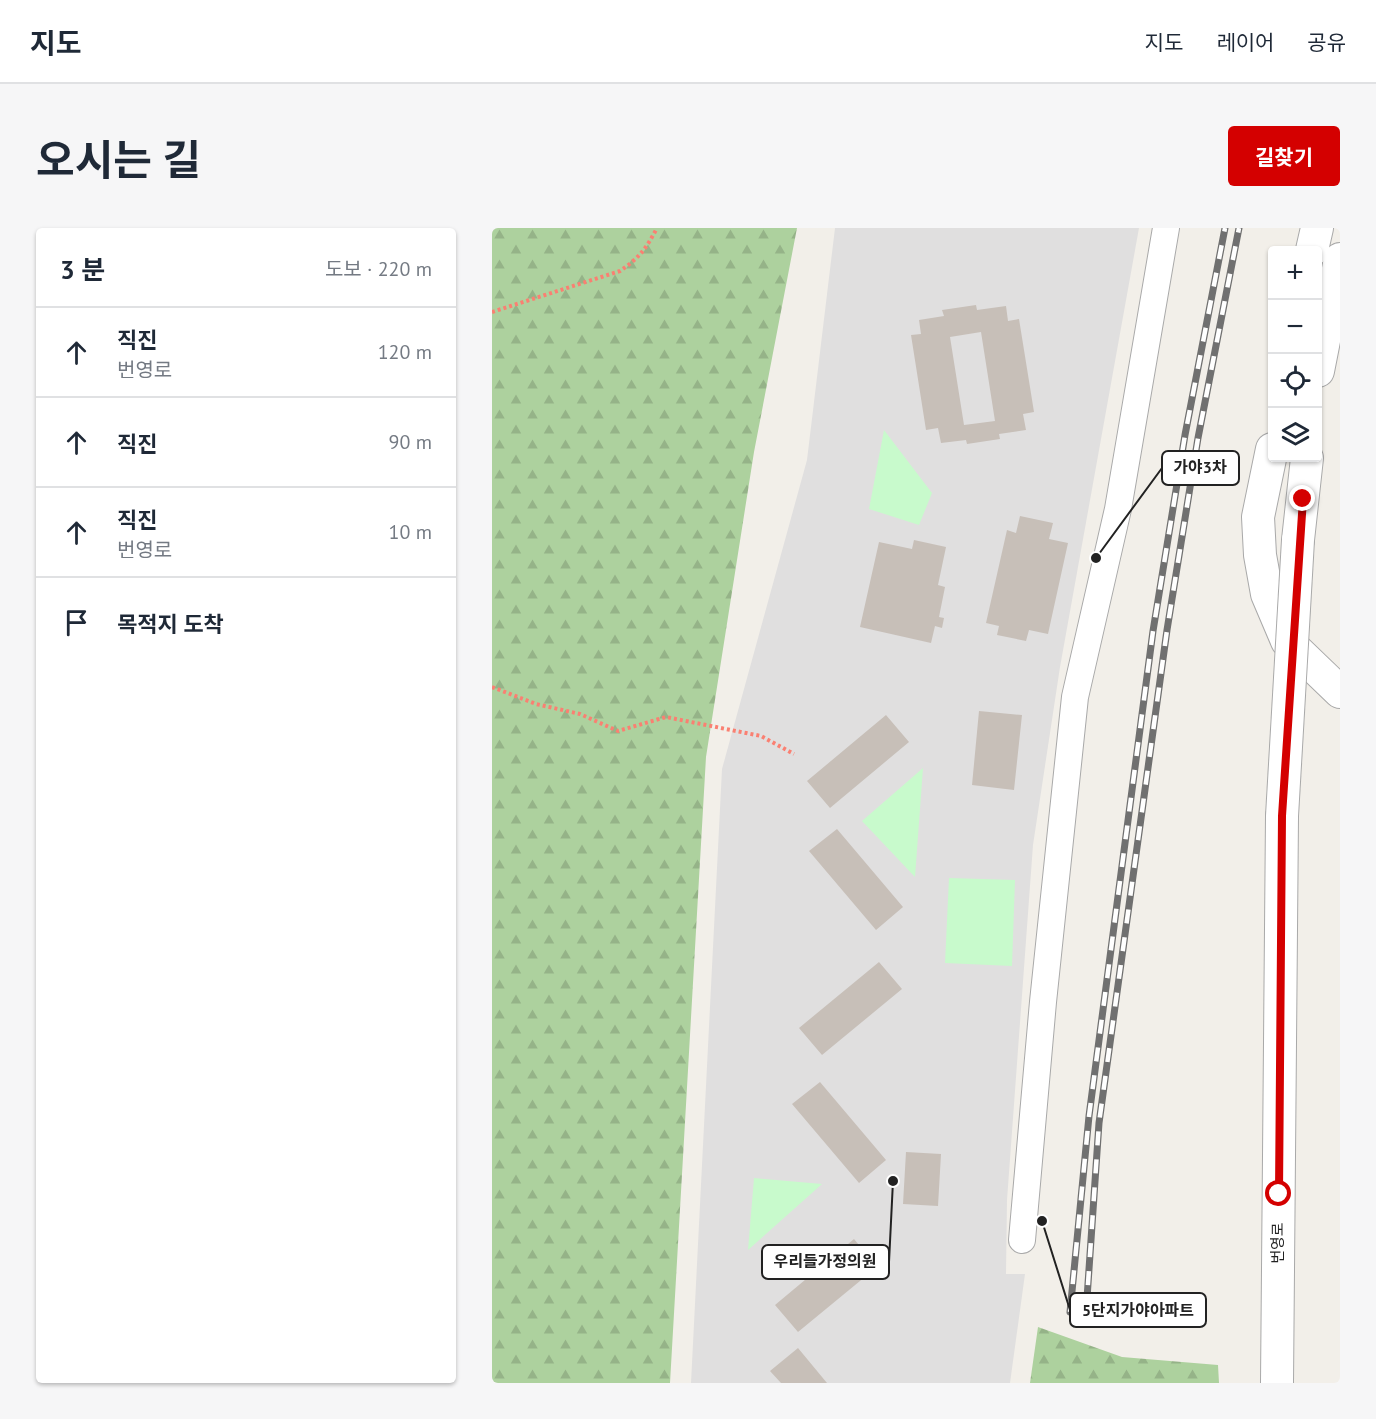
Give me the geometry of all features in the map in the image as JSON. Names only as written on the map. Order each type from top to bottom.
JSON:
[{"type":"street","points":[[1022,1240],[1043,1002],[1075,697],[1118,509],[1166,228]]},
{"type":"street","points":[[1313,246],[1317,228]]},
{"type":"street","points":[[1320,354],[1340,259]]},
{"type":"street","points":[[1269,462],[1258,517],[1260,555],[1267,594],[1287,640],[1340,692]]},
{"type":"street","name":"번영로","points":[[1277,1383],[1282,816],[1298,540],[1307,462]]},
{"type":"path","points":[[492,312],[620,271],[638,259],[657,228]]},
{"type":"path","points":[[492,687],[536,704],[580,714],[618,731],[666,717],[761,736],[794,754]]},
{"type":"shaded area","points":[[835,228],[1139,228],[1060,667],[1033,845],[1007,1200],[1006,1274],[1025,1274],[1010,1383],[691,1383],[722,769],[807,460]]},
{"type":"green space","points":[[492,228],[797,228],[754,452],[706,757],[670,1383],[492,1383]]},
{"type":"green space","points":[[884,430],[932,493],[919,525],[869,509]]},
{"type":"green space","points":[[923,768],[915,877],[862,821]]},
{"type":"green space","points":[[949,878],[1015,880],[1012,966],[945,963]]},
{"type":"green space","points":[[754,1178],[822,1184],[748,1250]]},
{"type":"green space","points":[[1038,1327],[1122,1357],[1218,1365],[1219,1383],[1030,1383]]},
{"type":"building","points":[[976,305],[977,310],[1006,306],[1008,321],[1019,319],[1034,412],[1023,414],[1026,430],[999,434],[1000,439],[967,444],[966,440],[941,443],[938,428],[926,430],[911,335],[921,334],[919,320],[944,316],[942,310]],"holes":[[[981,332],[995,421],[964,425],[950,337]]]},
{"type":"building","points":[[1020,516],[1053,523],[1049,539],[1068,543],[1048,634],[1029,630],[1026,641],[997,635],[999,626],[986,623],[1007,530],[1016,533]]},
{"type":"building","points":[[914,540],[946,547],[938,585],[945,587],[939,617],[944,618],[942,628],[935,626],[931,643],[860,627],[879,542],[912,549]]},
{"type":"building","points":[[979,711],[1022,715],[1014,790],[972,785]]},
{"type":"building","points":[[886,715],[909,742],[830,808],[807,781]]},
{"type":"building","points":[[837,829],[903,907],[876,930],[809,851]]},
{"type":"building","points":[[879,962],[902,989],[822,1055],[799,1028]]},
{"type":"building","points":[[820,1082],[886,1160],[859,1183],[792,1104]]},
{"type":"building","points":[[906,1152],[941,1154],[938,1206],[903,1204]]},
{"type":"building","points":[[854,1239],[877,1267],[798,1332],[775,1305]]},
{"type":"building","points":[[798,1348],[827,1383],[781,1383],[770,1371]]},
{"type":"railway","points":[[1070,1312],[1089,1116],[1153,631],[1185,435],[1225,228]]},
{"type":"railway","points":[[1086,1313],[1099,1123],[1167,630],[1198,438],[1239,228]]},
{"type":"place","name":"가야3차","points":[[1096,558]]},
{"type":"place","name":"우리들가정의원","points":[[893,1181]]},
{"type":"place","name":"5단지가야아파트","points":[[1042,1221]]},
{"type":"route","points":[[1279,1194],[1282,816],[1298,540],[1303,499]]}]
